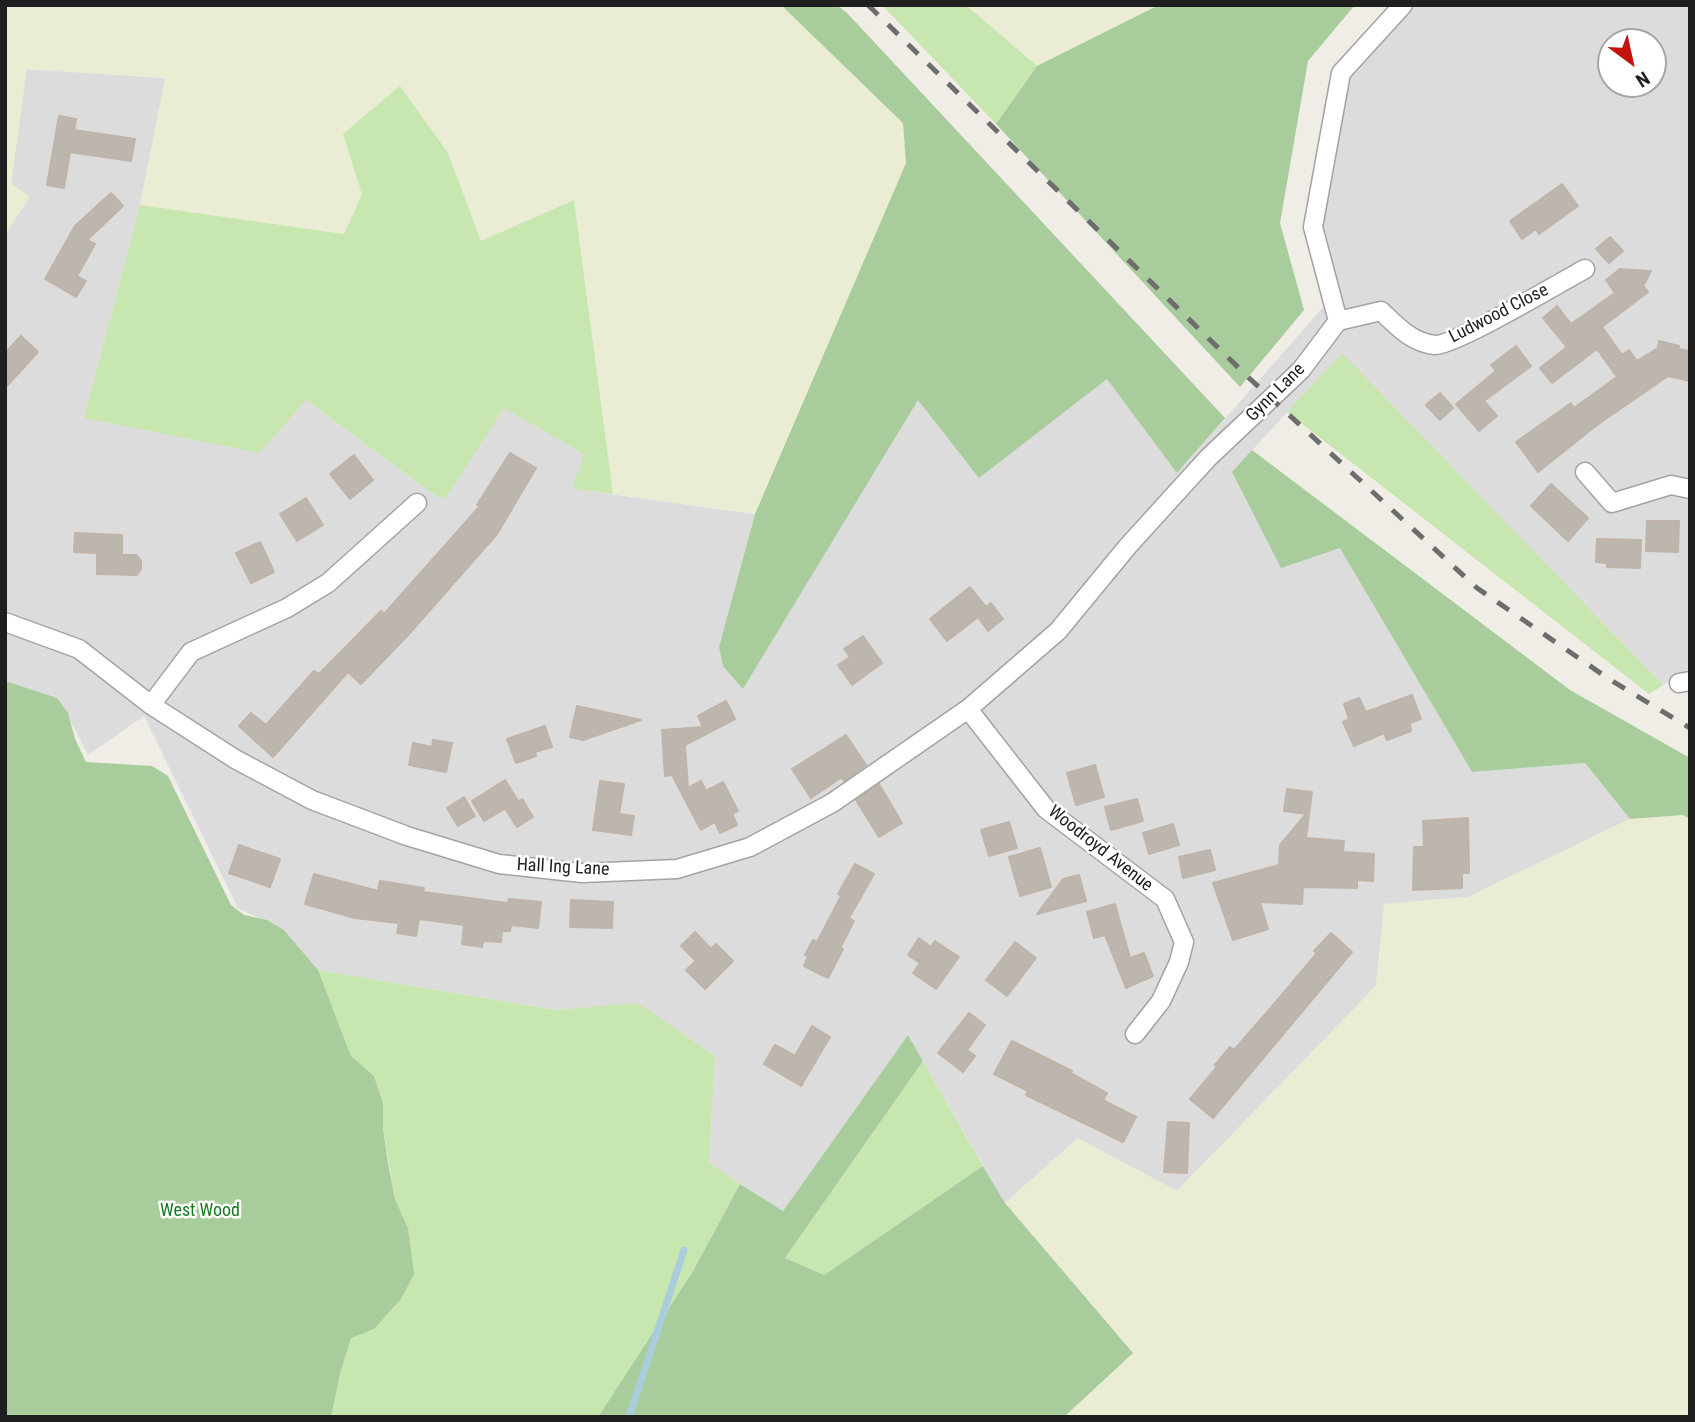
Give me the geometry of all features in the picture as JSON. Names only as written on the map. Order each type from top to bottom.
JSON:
[{"type":"street","points":[[1338,321],[1313,227],[1341,73],[1403,5]]},
{"type":"street","name":"Ludwood Close","points":[[1338,321],[1381,311],[1414,340],[1438,345],[1474,330],[1585,269]]},
{"type":"street","name":"Gynn Lane","points":[[968,709],[1058,631],[1128,547],[1208,458],[1301,370],[1338,321]]},
{"type":"street","points":[[1585,472],[1612,503],[1671,485],[1690,489]]},
{"type":"street","points":[[151,705],[191,652],[287,608],[328,583],[417,503]]},
{"type":"street","name":"Hall Ing Lane","points":[[5,622],[79,649],[151,705],[235,759],[312,800],[407,836],[499,864],[582,873],[677,869],[750,847],[832,803],[968,709]]},
{"type":"street","name":"Woodroyd Avenue","points":[[968,709],[1046,810],[1165,899],[1184,942],[1179,962],[1161,1001],[1135,1034]]},
{"type":"shaded area","points":[[1392,5],[1690,5],[1690,668],[1663,685],[1341,354],[1232,472],[1281,567],[1340,547],[1472,772],[1585,763],[1630,819],[1468,897],[1385,904],[1376,986],[1177,1191],[1078,1139],[1005,1203],[908,1035],[783,1211],[709,1164],[715,1056],[638,1004],[555,1010],[318,970],[284,930],[238,908],[144,716],[88,755],[63,706],[5,684],[5,234],[29,197],[11,184],[26,69],[166,78],[140,205],[84,418],[306,400],[436,496],[445,499],[503,407],[584,454],[573,489],[755,514],[719,647],[743,689],[918,399],[979,477],[1107,379],[1178,472],[1326,304],[1308,219],[1334,82]]},
{"type":"green space","points":[[5,5],[781,5],[903,123],[906,163],[755,514],[613,494],[574,200],[481,241],[448,153],[343,134],[362,194],[344,234],[140,205],[165,78],[27,69],[11,183],[30,197],[5,234]]},
{"type":"green space","points":[[781,5],[837,5],[848,14],[1225,418],[1177,473],[1107,379],[979,478],[918,400],[743,689],[723,666],[719,647],[755,514],[906,163],[903,123]]},
{"type":"green space","points":[[882,5],[966,5],[1037,66],[996,124]]},
{"type":"green space","points":[[966,5],[1159,5],[1037,66]]},
{"type":"green space","points":[[1159,5],[1355,5],[1308,61],[1280,223],[1304,310],[1240,387],[996,124],[1037,66]]},
{"type":"green space","points":[[400,86],[448,153],[481,241],[574,200],[613,494],[572,489],[584,454],[504,408],[445,499],[436,496],[306,400],[259,453],[84,418],[140,205],[344,234],[362,194],[343,134]]},
{"type":"green space","points":[[1342,353],[1663,685],[1649,694],[1287,412]]},
{"type":"green space","points":[[1252,450],[1570,690],[1690,758],[1690,819],[1683,815],[1630,819],[1585,763],[1472,772],[1340,548],[1281,568],[1232,472]]},
{"type":"green space","name":"West Wood","points":[[5,681],[57,698],[68,713],[75,739],[86,762],[152,766],[168,776],[231,905],[244,915],[267,920],[284,930],[318,970],[351,1056],[374,1076],[383,1103],[383,1128],[395,1199],[408,1228],[414,1274],[401,1299],[374,1329],[351,1338],[331,1417],[5,1417]]},
{"type":"green space","points":[[1683,815],[1690,819],[1690,1417],[1064,1417],[1133,1352],[1005,1203],[1078,1138],[1177,1191],[1376,986],[1384,904],[1468,897],[1630,819]]},
{"type":"green space","points":[[318,970],[555,1010],[638,1003],[715,1056],[709,1163],[740,1184],[693,1271],[598,1417],[331,1417],[351,1337],[374,1329],[408,1228],[395,1199],[383,1128],[383,1103],[374,1076],[351,1056]]},
{"type":"green space","points":[[908,1035],[923,1061],[785,1258],[824,1275],[983,1166],[1005,1203],[1133,1353],[1064,1417],[598,1417],[693,1271],[740,1184],[783,1211]]},
{"type":"green space","points":[[923,1061],[983,1166],[824,1275],[785,1258]]},
{"type":"building","points":[[59,116],[76,119],[74,130],[135,139],[131,161],[70,152],[64,188],[47,185]]},
{"type":"building","points":[[1562,184],[1578,206],[1539,234],[1536,229],[1522,239],[1510,221]]},
{"type":"building","points":[[111,193],[123,206],[87,240],[95,244],[77,276],[86,281],[76,297],[45,279],[75,226]]},
{"type":"building","points":[[1610,237],[1623,251],[1609,263],[1596,249]]},
{"type":"building","points":[[1620,269],[1651,271],[1643,286],[1648,292],[1602,327],[1622,355],[1629,350],[1637,361],[1658,348],[1659,341],[1690,351],[1690,381],[1668,376],[1597,425],[1538,472],[1516,442],[1571,403],[1574,408],[1617,377],[1597,349],[1552,383],[1540,368],[1567,347],[1543,318],[1557,306],[1571,324],[1615,293],[1606,280]]},
{"type":"building","points":[[21,336],[38,352],[5,388],[5,353]]},
{"type":"building","points":[[1516,346],[1531,366],[1484,401],[1497,416],[1479,431],[1456,404],[1496,371],[1491,365]]},
{"type":"building","points":[[1440,393],[1453,408],[1440,420],[1426,405]]},
{"type":"building","points":[[510,453],[536,468],[497,534],[361,684],[348,672],[273,757],[239,726],[251,713],[266,725],[314,671],[319,674],[381,611],[384,614],[480,506],[477,505]]},
{"type":"building","points":[[354,455],[373,480],[350,499],[330,474]]},
{"type":"building","points":[[1551,484],[1588,518],[1568,541],[1531,506]]},
{"type":"building","points":[[306,498],[323,525],[297,541],[280,514]]},
{"type":"building","points":[[1647,521],[1679,521],[1678,552],[1646,551]]},
{"type":"building","points":[[75,533],[122,535],[122,555],[136,555],[141,561],[141,569],[137,575],[97,574],[97,553],[74,552]]},
{"type":"building","points":[[1597,539],[1641,540],[1640,568],[1607,567],[1607,563],[1596,562]]},
{"type":"building","points":[[260,542],[274,572],[251,583],[236,553]]},
{"type":"building","points":[[970,587],[986,607],[991,603],[1003,619],[988,631],[978,617],[947,641],[930,619]]},
{"type":"building","points":[[863,636],[882,663],[852,685],[838,665],[850,657],[844,649]]},
{"type":"building","points":[[1412,695],[1421,719],[1410,723],[1411,731],[1387,740],[1384,733],[1354,746],[1343,722],[1349,719],[1344,704],[1359,698],[1366,712]]},
{"type":"building","points":[[726,701],[735,719],[685,745],[688,788],[701,781],[706,791],[723,782],[738,811],[732,814],[737,825],[720,833],[715,822],[701,830],[672,775],[665,776],[662,730],[703,727],[698,716]]},
{"type":"building","points":[[577,706],[641,720],[583,740],[570,737]]},
{"type":"building","points":[[545,726],[552,747],[535,752],[536,756],[516,763],[507,739]]},
{"type":"building","points":[[846,735],[866,765],[844,781],[842,777],[811,798],[792,769]]},
{"type":"building","points":[[433,740],[452,743],[446,772],[409,765],[413,743],[432,747]]},
{"type":"building","points":[[1095,765],[1104,797],[1076,805],[1067,773]]},
{"type":"building","points":[[505,780],[518,801],[484,821],[472,801]]},
{"type":"building","points":[[600,781],[624,784],[619,814],[634,816],[631,835],[593,830]]},
{"type":"building","points":[[879,784],[902,823],[879,837],[856,800]]},
{"type":"building","points":[[1287,789],[1312,792],[1306,838],[1344,841],[1343,852],[1374,854],[1373,881],[1357,880],[1357,888],[1303,887],[1302,904],[1260,902],[1268,929],[1233,940],[1213,883],[1279,865],[1280,845],[1306,814],[1284,811]]},
{"type":"building","points":[[464,797],[475,816],[458,826],[447,808]]},
{"type":"building","points":[[522,799],[533,817],[517,827],[506,810]]},
{"type":"building","points":[[1137,799],[1143,821],[1111,830],[1105,807]]},
{"type":"building","points":[[1468,818],[1469,873],[1462,873],[1462,888],[1413,890],[1414,847],[1424,847],[1423,821]]},
{"type":"building","points":[[1009,822],[1017,848],[989,856],[981,830]]},
{"type":"building","points":[[1173,824],[1179,845],[1149,854],[1143,833]]},
{"type":"building","points":[[239,845],[280,859],[270,887],[229,873]]},
{"type":"building","points":[[1040,848],[1051,887],[1020,896],[1009,857]]},
{"type":"building","points":[[1210,850],[1215,870],[1183,878],[1179,857]]},
{"type":"building","points":[[855,864],[874,874],[849,918],[854,921],[828,978],[804,966],[808,957],[805,955],[813,940],[817,942],[841,896],[838,894]]},
{"type":"building","points":[[314,874],[378,891],[380,881],[424,888],[423,892],[508,903],[509,899],[541,902],[538,928],[511,925],[510,931],[502,931],[501,942],[483,941],[482,947],[462,944],[464,925],[419,919],[416,936],[397,933],[399,923],[355,918],[305,904]]},
{"type":"building","points":[[1079,875],[1086,901],[1037,914],[1063,879]]},
{"type":"building","points":[[571,900],[613,902],[612,928],[570,927]]},
{"type":"building","points":[[1115,904],[1130,958],[1144,953],[1153,976],[1126,988],[1105,935],[1094,938],[1087,912]]},
{"type":"building","points":[[695,932],[711,949],[716,944],[733,961],[705,989],[686,970],[696,961],[681,946]]},
{"type":"building","points":[[1331,933],[1352,952],[1213,1118],[1190,1099],[1230,1047],[1234,1050]]},
{"type":"building","points":[[919,938],[931,947],[935,941],[959,957],[936,989],[913,973],[920,963],[908,955]]},
{"type":"building","points":[[1015,942],[1036,958],[1007,996],[986,980]]},
{"type":"building","points":[[969,1013],[985,1025],[967,1050],[975,1056],[963,1072],[938,1053]]},
{"type":"building","points":[[812,1026],[830,1037],[801,1086],[764,1064],[775,1045],[795,1056]]},
{"type":"building","points":[[1012,1041],[1072,1071],[1071,1073],[1107,1093],[1103,1100],[1136,1117],[1123,1142],[1026,1095],[1028,1091],[994,1074]]},
{"type":"building","points":[[1168,1122],[1189,1123],[1187,1173],[1164,1172]]},
{"type":"waterway","points":[[629,1417],[684,1250]]},
{"type":"railway","points":[[868,5],[1249,378],[1477,588],[1609,679],[1690,728]]}]
